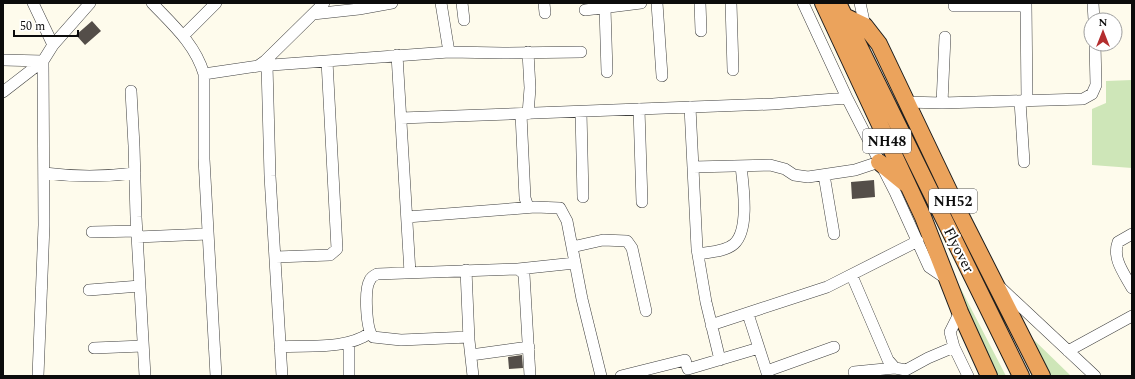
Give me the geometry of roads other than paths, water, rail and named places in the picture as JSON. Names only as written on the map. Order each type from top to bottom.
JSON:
[{"type":"highway","name":"NH48","points":[[823,3],[909,186],[960,312],[989,376]]},
{"type":"highway","points":[[842,7],[866,26]]},
{"type":"highway","name":"Flyover","points":[[842,7],[914,162],[1021,376]]},
{"type":"highway","name":"NH52","points":[[866,26],[878,44],[992,280],[1011,313],[1042,376]]},
{"type":"highway","points":[[879,162],[909,186]]},
{"type":"street","points":[[33,3],[53,45]]},
{"type":"street","points":[[3,92],[43,61],[53,45],[90,3]]},
{"type":"street","points":[[152,3],[189,41],[201,62],[204,74],[204,159],[216,376]]},
{"type":"street","points":[[183,36],[216,3]]},
{"type":"street","points":[[282,376],[276,257],[262,65],[324,3]]},
{"type":"street","points":[[313,14],[359,9],[392,3]]},
{"type":"street","points":[[440,3],[449,52]]},
{"type":"street","points":[[462,3],[464,20]]},
{"type":"street","points":[[585,10],[641,3]]},
{"type":"street","points":[[657,3],[662,76]]},
{"type":"street","points":[[700,3],[701,31]]},
{"type":"street","points":[[731,3],[733,70]]},
{"type":"street","points":[[803,3],[847,98],[918,241],[929,267],[948,280]]},
{"type":"street","points":[[860,3],[866,26]]},
{"type":"street","points":[[954,6],[1026,4],[1024,162]]},
{"type":"street","points":[[605,8],[607,72]]},
{"type":"street","points":[[942,103],[945,38]]},
{"type":"street","points":[[204,74],[262,65],[397,55],[449,52],[580,52]]},
{"type":"street","points":[[528,52],[530,88],[525,114],[524,184],[528,208]]},
{"type":"street","points":[[906,102],[942,103],[1083,99],[1092,94],[1096,85],[1095,52]]},
{"type":"street","points":[[397,55],[410,272]]},
{"type":"street","points":[[3,60],[43,61]]},
{"type":"street","points":[[38,376],[44,225],[43,61]]},
{"type":"street","points":[[276,257],[330,255],[337,249],[328,61]]},
{"type":"street","points":[[131,91],[145,376]]},
{"type":"street","points":[[400,118],[690,108],[773,104],[847,98]]},
{"type":"street","points":[[690,108],[698,254],[711,324],[720,360]]},
{"type":"street","points":[[639,110],[642,202]]},
{"type":"street","points":[[581,112],[583,197]]},
{"type":"street","points":[[693,167],[770,165],[808,177],[855,170],[879,162]]},
{"type":"street","points":[[698,254],[722,249],[734,244],[740,233],[743,220],[744,194],[741,166]]},
{"type":"street","points":[[44,173],[74,177],[112,176],[135,173]]},
{"type":"street","points":[[824,175],[834,234]]},
{"type":"street","points":[[407,217],[528,208],[560,208],[566,221],[601,376]]},
{"type":"street","points":[[92,232],[137,234],[208,234]]},
{"type":"street","points":[[1132,234],[1118,242],[1115,250],[1116,257],[1132,288]]},
{"type":"street","points":[[572,247],[603,240],[627,241],[632,248],[646,311]]},
{"type":"street","points":[[711,324],[748,314],[827,287],[852,276],[918,241]]},
{"type":"street","points":[[469,337],[401,340],[373,337],[370,333],[368,325],[368,285],[370,278],[377,274],[518,269],[575,263]]},
{"type":"street","points":[[518,269],[524,274],[530,376]]},
{"type":"street","points":[[466,270],[469,337],[473,376]]},
{"type":"street","points":[[852,276],[888,360],[895,368]]},
{"type":"street","points":[[992,280],[1095,376]]},
{"type":"street","points":[[89,290],[140,286]]},
{"type":"street","points":[[960,312],[950,332],[954,348],[968,376]]},
{"type":"street","points":[[748,314],[768,374],[834,347]]},
{"type":"street","points":[[1068,351],[1132,316]]},
{"type":"street","points":[[280,347],[348,343],[362,338],[370,333]]},
{"type":"street","points":[[348,343],[349,376]]},
{"type":"street","points":[[94,348],[143,346]]},
{"type":"street","points":[[471,355],[529,347]]},
{"type":"street","points":[[621,376],[685,360],[689,373],[720,360],[759,348]]},
{"type":"street","points":[[854,372],[895,368],[906,370],[928,358],[954,348]]}]
